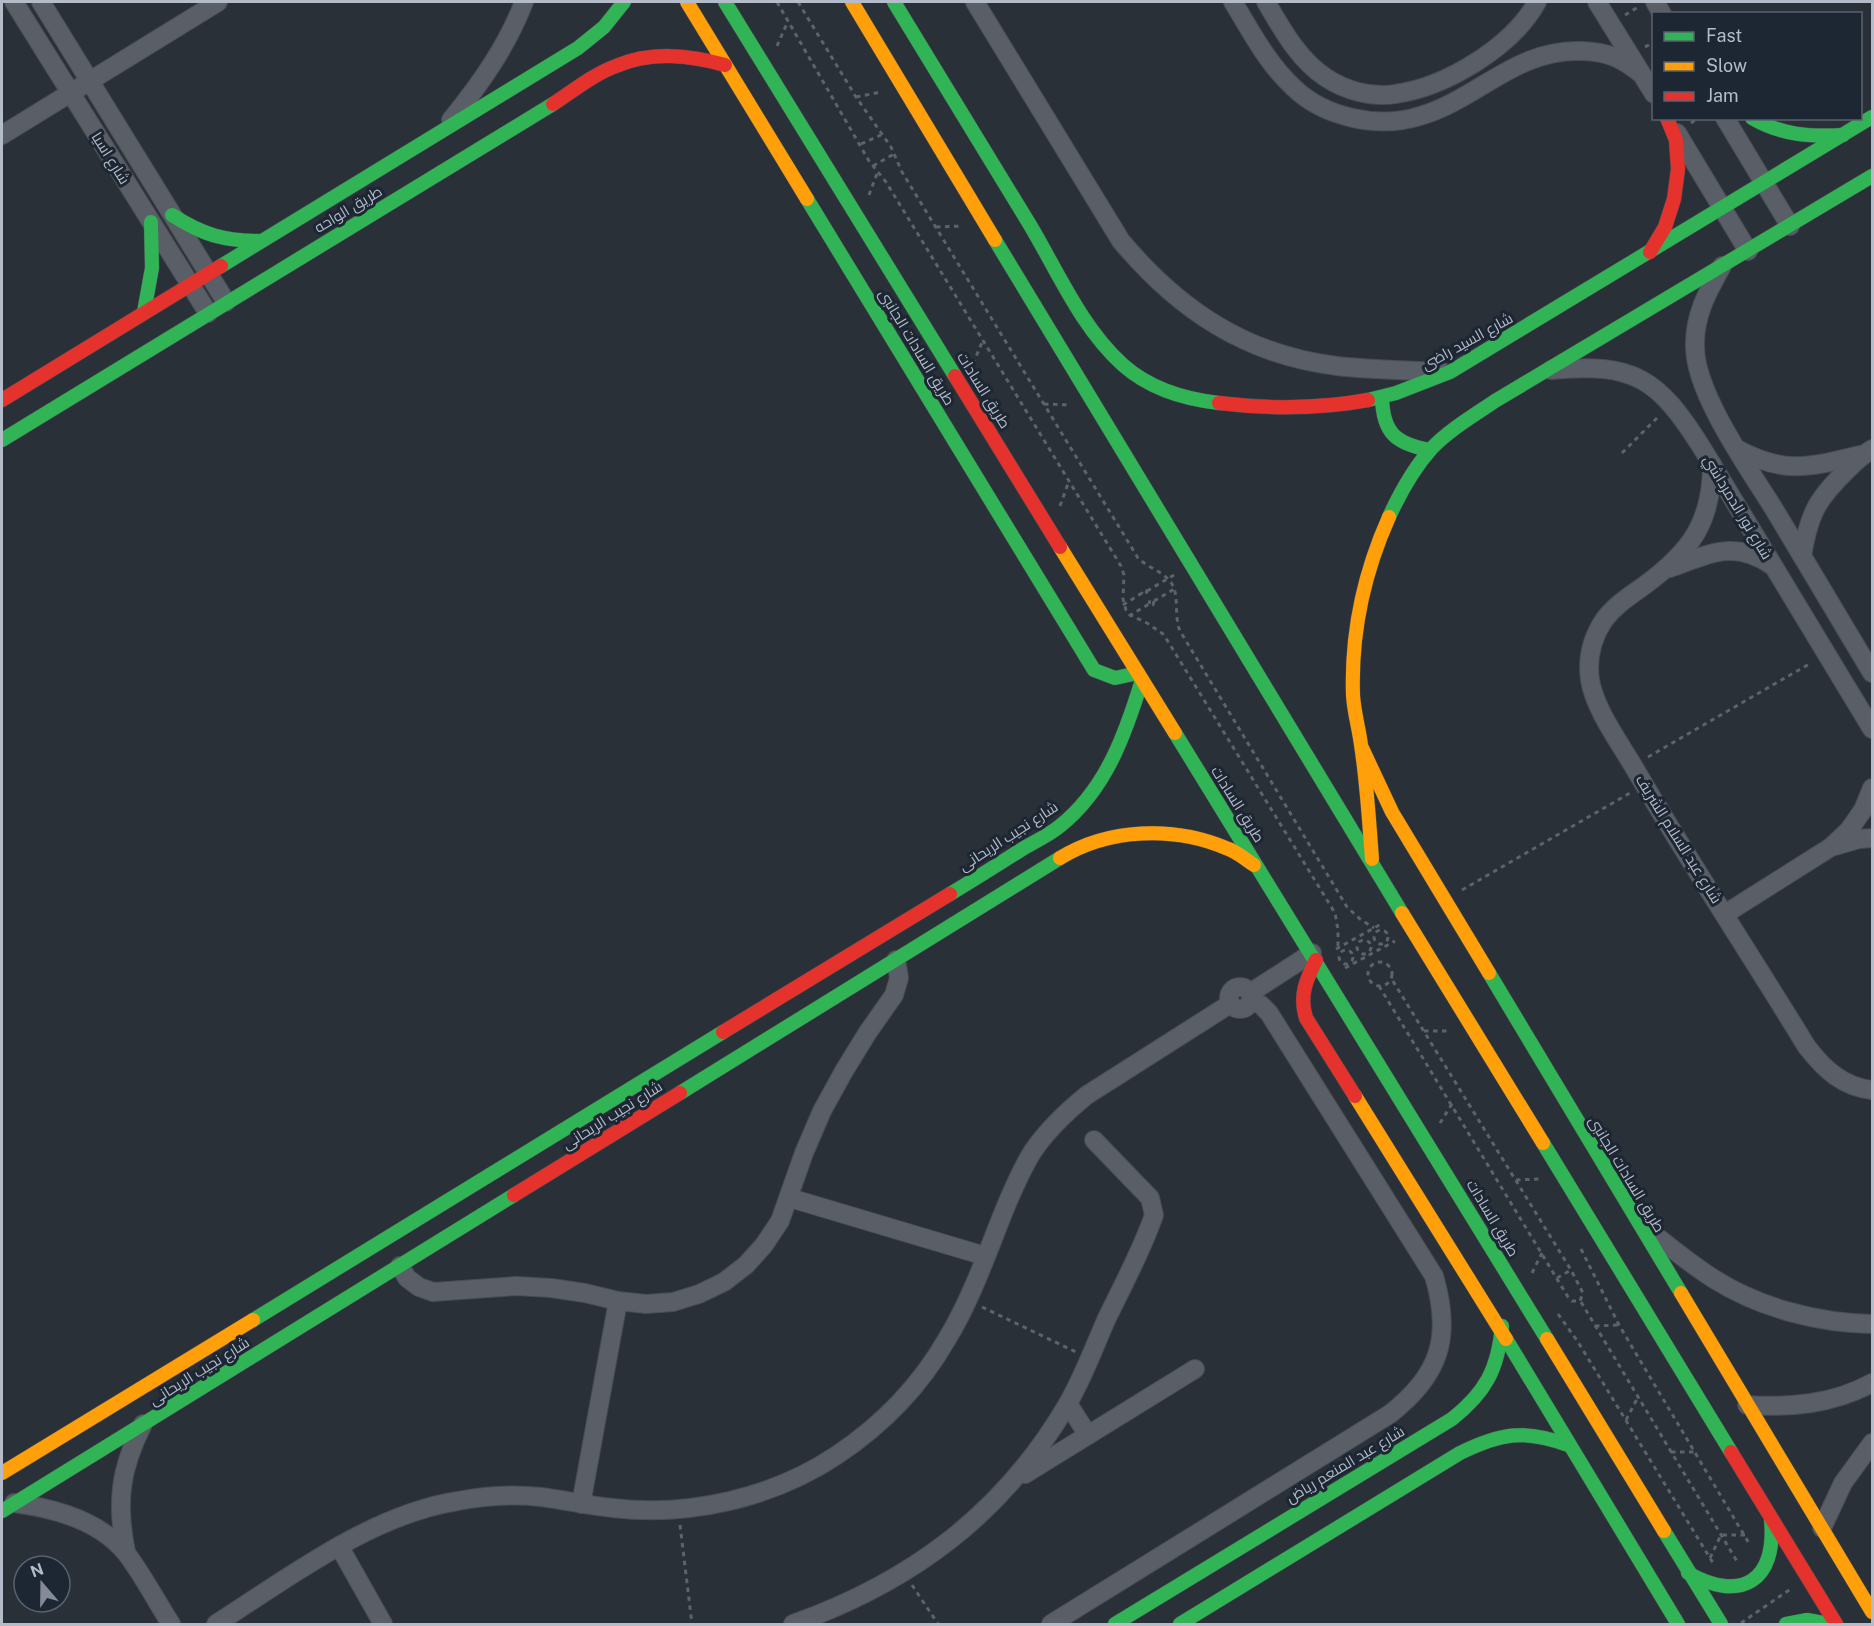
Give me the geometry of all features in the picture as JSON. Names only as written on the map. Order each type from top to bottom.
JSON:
[{"type":"street","name":"شارع اسيا","points":[[14,2],[208,313]]},
{"type":"street","name":"شارع اسيا","points":[[41,2],[226,302]]},
{"type":"street","points":[[2,135],[218,2]]},
{"type":"street","points":[[445,128],[485,78],[524,2]]},
{"type":"street","name":"طريق الواحه","points":[[2,440],[226,302],[574,70],[578,48],[604,27],[624,2]]},
{"type":"street","name":"طريق السادات الجانبى","points":[[687,2],[1094,669],[1114,678],[1140,677]]},
{"type":"street","name":"طريق السادات","points":[[725,2],[1259,868],[1320,955],[1506,1272],[1721,1624]]},
{"type":"street","points":[[852,2],[1373,865],[1836,1624]]},
{"type":"street","points":[[894,2],[1033,230]]},
{"type":"street","points":[[975,2],[1116,233],[1145,268],[1171,293],[1200,315],[1232,334],[1300,359],[1373,369],[1450,372]]},
{"type":"street","points":[[1233,2],[1276,69],[1294,89],[1316,104],[1341,115],[1368,121],[1396,121],[1421,116],[1451,103],[1519,64],[1543,54],[1569,50],[1595,51],[1620,58],[1640,73]]},
{"type":"street","points":[[1266,2],[1293,46],[1307,63],[1325,78],[1346,88],[1369,94],[1394,95],[1420,88],[1470,66],[1512,33],[1531,13],[1537,2]]},
{"type":"street","points":[[1597,2],[1652,92]]},
{"type":"street","name":"طريق الواحه","points":[[2,400],[445,128],[574,70],[615,66],[636,58],[658,54],[681,54],[725,65]]},
{"type":"street","name":"شارع السيد راضى","points":[[1033,230],[1094,334],[1118,362],[1144,381],[1174,394],[1210,403],[1283,408],[1349,405],[1417,387],[1450,372],[1765,184],[1872,117]]},
{"type":"street","points":[[1669,120],[1748,251]]},
{"type":"street","points":[[1650,252],[1665,227],[1674,198],[1678,169],[1676,140],[1669,120]]},
{"type":"street","points":[[1726,120],[1790,226]]},
{"type":"street","points":[[1756,120],[1785,133],[1814,138],[1843,135]]},
{"type":"street","points":[[1373,865],[1362,748],[1354,712],[1353,675],[1356,635],[1365,586],[1380,538],[1402,492],[1430,450],[1472,416],[1546,370],[1872,176]]},
{"type":"street","points":[[961,183],[988,200]]},
{"type":"street","points":[[1006,212],[1033,230]]},
{"type":"street","points":[[172,215],[198,232],[229,241],[261,241]]},
{"type":"street","points":[[144,312],[153,273],[151,222]]},
{"type":"street","name":"شارع نور الدمرداشي","points":[[1723,264],[1704,299],[1696,323],[1695,349],[1699,374],[1727,433],[1872,673]]},
{"type":"street","name":"شارع نور الدمرداشي","points":[[1546,370],[1610,368],[1633,375],[1653,387],[1684,418],[1872,729]]},
{"type":"street","points":[[1382,398],[1385,424],[1392,435],[1402,444],[1430,450]]},
{"type":"street","points":[[1702,448],[1727,433]]},
{"type":"street","points":[[1737,449],[1756,459],[1776,465],[1797,467],[1818,465],[1867,452]]},
{"type":"street","points":[[1802,556],[1806,529],[1812,513],[1833,484],[1867,452]]},
{"type":"street","name":"شارع عبد السلام الشريف","points":[[1712,464],[1712,487],[1707,510],[1698,531],[1665,570],[1609,613],[1592,645],[1589,663],[1590,681],[1595,698],[1644,784],[1807,1047],[1821,1066],[1840,1080],[1862,1089],[1872,1090]]},
{"type":"street","points":[[1752,530],[1777,516]]},
{"type":"street","name":"شارع عبد السلام الشريف","points":[[1665,570],[1714,553],[1730,550],[1745,551],[1773,566]]},
{"type":"street","name":"شارع نجيب الريحانى","points":[[8,1507],[399,1266],[456,1213],[1059,827],[1082,806],[1118,753],[1129,724],[1140,677]]},
{"type":"street","name":"طريق السادات الجانبى","points":[[1362,748],[1392,812],[1872,1612]]},
{"type":"street","points":[[1725,914],[1831,847],[1849,830],[1863,810],[1872,788]]},
{"type":"street","points":[[1059,827],[1074,850]]},
{"type":"street","name":"شارع نجيب الريحانى","points":[[2,1473],[896,960],[1074,850],[1113,837],[1152,833],[1191,837],[1228,848],[1259,868]]},
{"type":"street","points":[[1831,847],[1859,839],[1872,838]]},
{"type":"street","points":[[221,1623],[339,1546],[415,1511],[456,1501],[498,1496],[529,1497],[646,1510],[679,1509],[720,1503],[760,1492],[798,1477],[826,1462],[868,1432],[899,1404],[925,1372],[948,1338],[1020,1175],[1048,1131],[1066,1112],[1087,1095],[1230,1004],[1242,1009],[1248,1006],[1251,996],[1320,955]]},
{"type":"street","points":[[1320,955],[1303,984],[1301,1002],[1306,1018],[1502,1333],[1678,1624]]},
{"type":"street","points":[[399,1266],[407,1278],[433,1292],[516,1286],[550,1288],[646,1304],[673,1302],[699,1294],[724,1282],[746,1265],[764,1245],[780,1221],[804,1153],[822,1111],[843,1071],[894,995],[899,978],[896,960]]},
{"type":"street","points":[[1051,1624],[1390,1414],[1411,1398],[1427,1377],[1438,1353],[1443,1327],[1442,1301],[1434,1276],[1269,1013],[1251,996]]},
{"type":"street","points":[[793,1624],[868,1594],[943,1546],[980,1515],[1013,1481],[1068,1404],[1154,1215],[1150,1198],[1094,1140]]},
{"type":"street","points":[[790,1198],[985,1256]]},
{"type":"street","points":[[1636,1221],[1714,1279],[1748,1297],[1784,1310],[1821,1318],[1872,1324]]},
{"type":"street","points":[[1504,1292],[1506,1272]]},
{"type":"street","points":[[582,1504],[618,1301]]},
{"type":"street","name":"شارع عبد المنعم رياض","points":[[1115,1624],[1441,1425],[1468,1406],[1493,1374],[1499,1354],[1503,1313]]},
{"type":"street","points":[[1013,1481],[1195,1369]]},
{"type":"street","points":[[1747,1405],[1776,1407],[1806,1405],[1834,1399],[1872,1383]]},
{"type":"street","points":[[1068,1404],[1088,1435]]},
{"type":"street","points":[[126,1552],[120,1526],[123,1473],[131,1448],[143,1424]]},
{"type":"street","points":[[1441,1425],[1454,1436],[1460,1453]]},
{"type":"street","points":[[1180,1624],[1460,1453],[1489,1438],[1508,1434],[1529,1434],[1549,1437],[1568,1445]]},
{"type":"street","points":[[1822,1528],[1843,1483],[1872,1443]]},
{"type":"street","points":[[8,1507],[55,1511],[86,1523],[107,1536],[126,1552],[171,1624]]},
{"type":"street","points":[[1688,1573],[1702,1583],[1719,1588],[1736,1587],[1752,1581],[1765,1569],[1773,1553],[1775,1536],[1771,1519]]},
{"type":"street","points":[[339,1546],[383,1624]]},
{"type":"street","points":[[1786,1624],[1809,1619],[1828,1624]]},
{"type":"path","points":[[777,2],[873,166],[886,182],[1121,566],[1125,584],[1124,605],[1130,615],[1155,628],[1169,643],[1335,913],[1338,948]]},
{"type":"path","points":[[798,2],[855,97],[894,154],[902,172],[1138,558],[1168,578],[1174,589],[1175,614],[1180,631],[1347,907],[1374,928]]},
{"type":"path","points":[[1611,24],[1648,2]]},
{"type":"path","points":[[775,50],[788,21]]},
{"type":"path","points":[[855,97],[883,91]]},
{"type":"path","points":[[861,144],[881,135]]},
{"type":"path","points":[[873,166],[894,154]]},
{"type":"path","points":[[867,200],[878,171]]},
{"type":"path","points":[[936,227],[964,226]]},
{"type":"path","points":[[972,369],[983,339]]},
{"type":"path","points":[[1044,404],[1072,405]]},
{"type":"path","points":[[1622,453],[1671,404]]},
{"type":"path","points":[[1059,510],[1069,480]]},
{"type":"path","points":[[1119,608],[1142,593],[1146,594],[1147,591],[1174,574]]},
{"type":"path","points":[[1125,618],[1149,604],[1153,605],[1154,601],[1181,585]]},
{"type":"path","points":[[1634,766],[1827,654]]},
{"type":"path","points":[[1445,900],[1644,784]]},
{"type":"path","points":[[1320,955],[1338,948],[1385,922]]},
{"type":"path","points":[[1370,943],[1375,940],[1377,932],[1382,930],[1387,933],[1389,939],[1385,944],[1379,944],[1375,940]]},
{"type":"path","points":[[1358,937],[1360,941]]},
{"type":"path","points":[[1360,941],[1365,940],[1370,943]]},
{"type":"path","points":[[1341,971],[1396,940]]},
{"type":"path","points":[[1357,951],[1360,941]]},
{"type":"path","points":[[1368,954],[1371,949],[1370,943]]},
{"type":"path","points":[[1352,953],[1353,960],[1348,964],[1340,961],[1339,954],[1344,950],[1352,953],[1357,951]]},
{"type":"path","points":[[1357,951],[1368,954]]},
{"type":"path","points":[[1368,954],[1374,963]]},
{"type":"path","points":[[1374,963],[1387,964],[1392,973],[1391,978],[1387,984],[1374,985],[1368,977],[1370,967],[1374,963]]},
{"type":"path","points":[[1391,978],[1571,1270],[1583,1293],[1580,1301]]},
{"type":"path","points":[[1379,986],[1557,1278],[1572,1301],[1580,1301]]},
{"type":"path","points":[[1424,1031],[1451,1031]]},
{"type":"path","points":[[1437,1128],[1452,1104]]},
{"type":"path","points":[[1515,1180],[1539,1179]]},
{"type":"path","points":[[1530,1277],[1542,1253]]},
{"type":"path","points":[[1557,1278],[1571,1270]]},
{"type":"path","points":[[966,1300],[1089,1358]]},
{"type":"path","points":[[1580,1301],[1742,1570]]},
{"type":"path","points":[[1595,1326],[1619,1325]]},
{"type":"path","points":[[1626,1420],[1638,1397]]},
{"type":"path","points":[[1671,1452],[1696,1452]]},
{"type":"path","points":[[679,1509],[692,1624]]},
{"type":"path","points":[[1721,1535],[1747,1535]]},
{"type":"path","points":[[1710,1558],[1721,1535]]},
{"type":"path","points":[[904,1573],[938,1624]]},
{"type":"path","points":[[1739,1624],[1807,1577]]},
{"type":"traffic: fast","points":[[221,266],[578,48],[604,27],[624,2]]},
{"type":"traffic: fast","points":[[725,2],[955,376]]},
{"type":"traffic: fast","points":[[894,2],[1030,225],[1071,298],[1095,334],[1123,365],[1156,387],[1180,396],[1219,403]]},
{"type":"traffic: fast","points":[[2,440],[553,104]]},
{"type":"traffic: fast","points":[[1368,400],[1396,393],[1450,372],[1872,117]]},
{"type":"traffic: fast","points":[[1756,120],[1796,134],[1843,135]]},
{"type":"traffic: fast","points":[[1389,517],[1407,482],[1424,457],[1438,442],[1462,424],[1495,401],[1872,176]]},
{"type":"traffic: fast","points":[[807,199],[1094,670],[1115,678],[1138,673]]},
{"type":"traffic: fast","points":[[172,215],[214,236],[261,241]]},
{"type":"traffic: fast","points":[[144,312],[152,268],[151,222]]},
{"type":"traffic: fast","points":[[995,240],[1402,913]]},
{"type":"traffic: fast","points":[[1382,398],[1385,420],[1394,435],[1408,444],[1430,450]]},
{"type":"traffic: fast","points":[[950,894],[1051,832],[1076,811],[1090,795],[1112,760],[1142,680]]},
{"type":"traffic: fast","points":[[1175,733],[1547,1339]]},
{"type":"traffic: fast","points":[[680,1093],[1060,858]]},
{"type":"traffic: fast","points":[[1489,973],[1681,1293]]},
{"type":"traffic: fast","points":[[253,1320],[723,1032]]},
{"type":"traffic: fast","points":[[1543,1143],[1731,1452]]},
{"type":"traffic: fast","points":[[2,1511],[514,1195]]},
{"type":"traffic: fast","points":[[1115,1624],[1452,1419],[1474,1399],[1488,1378],[1497,1355],[1502,1326]]},
{"type":"traffic: fast","points":[[1506,1339],[1678,1624]]},
{"type":"traffic: fast","points":[[1180,1624],[1475,1446],[1513,1435],[1538,1437],[1568,1445]]},
{"type":"traffic: fast","points":[[1688,1573],[1707,1582],[1724,1586],[1752,1581],[1768,1558],[1771,1520]]},
{"type":"traffic: fast","points":[[1664,1531],[1721,1624]]},
{"type":"traffic: fast","points":[[1786,1624],[1807,1620],[1829,1624]]},
{"type":"traffic: slow","points":[[687,2],[807,199]]},
{"type":"traffic: slow","points":[[852,2],[995,240]]},
{"type":"traffic: slow","points":[[1372,859],[1365,774],[1354,702],[1354,650],[1366,582],[1389,517]]},
{"type":"traffic: slow","points":[[1060,547],[1175,733]]},
{"type":"traffic: slow","points":[[1362,748],[1392,812],[1489,973]]},
{"type":"traffic: slow","points":[[1060,858],[1079,848],[1120,836],[1164,834],[1206,841],[1233,851],[1254,865]]},
{"type":"traffic: slow","points":[[1402,913],[1543,1143]]},
{"type":"traffic: slow","points":[[1355,1096],[1506,1339]]},
{"type":"traffic: slow","points":[[1681,1293],[1872,1612]]},
{"type":"traffic: slow","points":[[2,1473],[253,1320]]},
{"type":"traffic: slow","points":[[1547,1339],[1664,1531]]},
{"type":"traffic: jam","points":[[553,104],[600,73],[643,58],[684,57],[725,65]]},
{"type":"traffic: jam","points":[[1650,252],[1665,227],[1674,199],[1678,169],[1676,140],[1668,120]]},
{"type":"traffic: jam","points":[[2,400],[221,266]]},
{"type":"traffic: jam","points":[[955,376],[1060,547]]},
{"type":"traffic: jam","points":[[1219,403],[1294,407],[1368,400]]},
{"type":"traffic: jam","points":[[723,1032],[950,894]]},
{"type":"traffic: jam","points":[[1316,960],[1303,995],[1306,1018],[1355,1096]]},
{"type":"traffic: jam","points":[[514,1195],[680,1093]]},
{"type":"traffic: jam","points":[[1731,1452],[1836,1624]]}]
